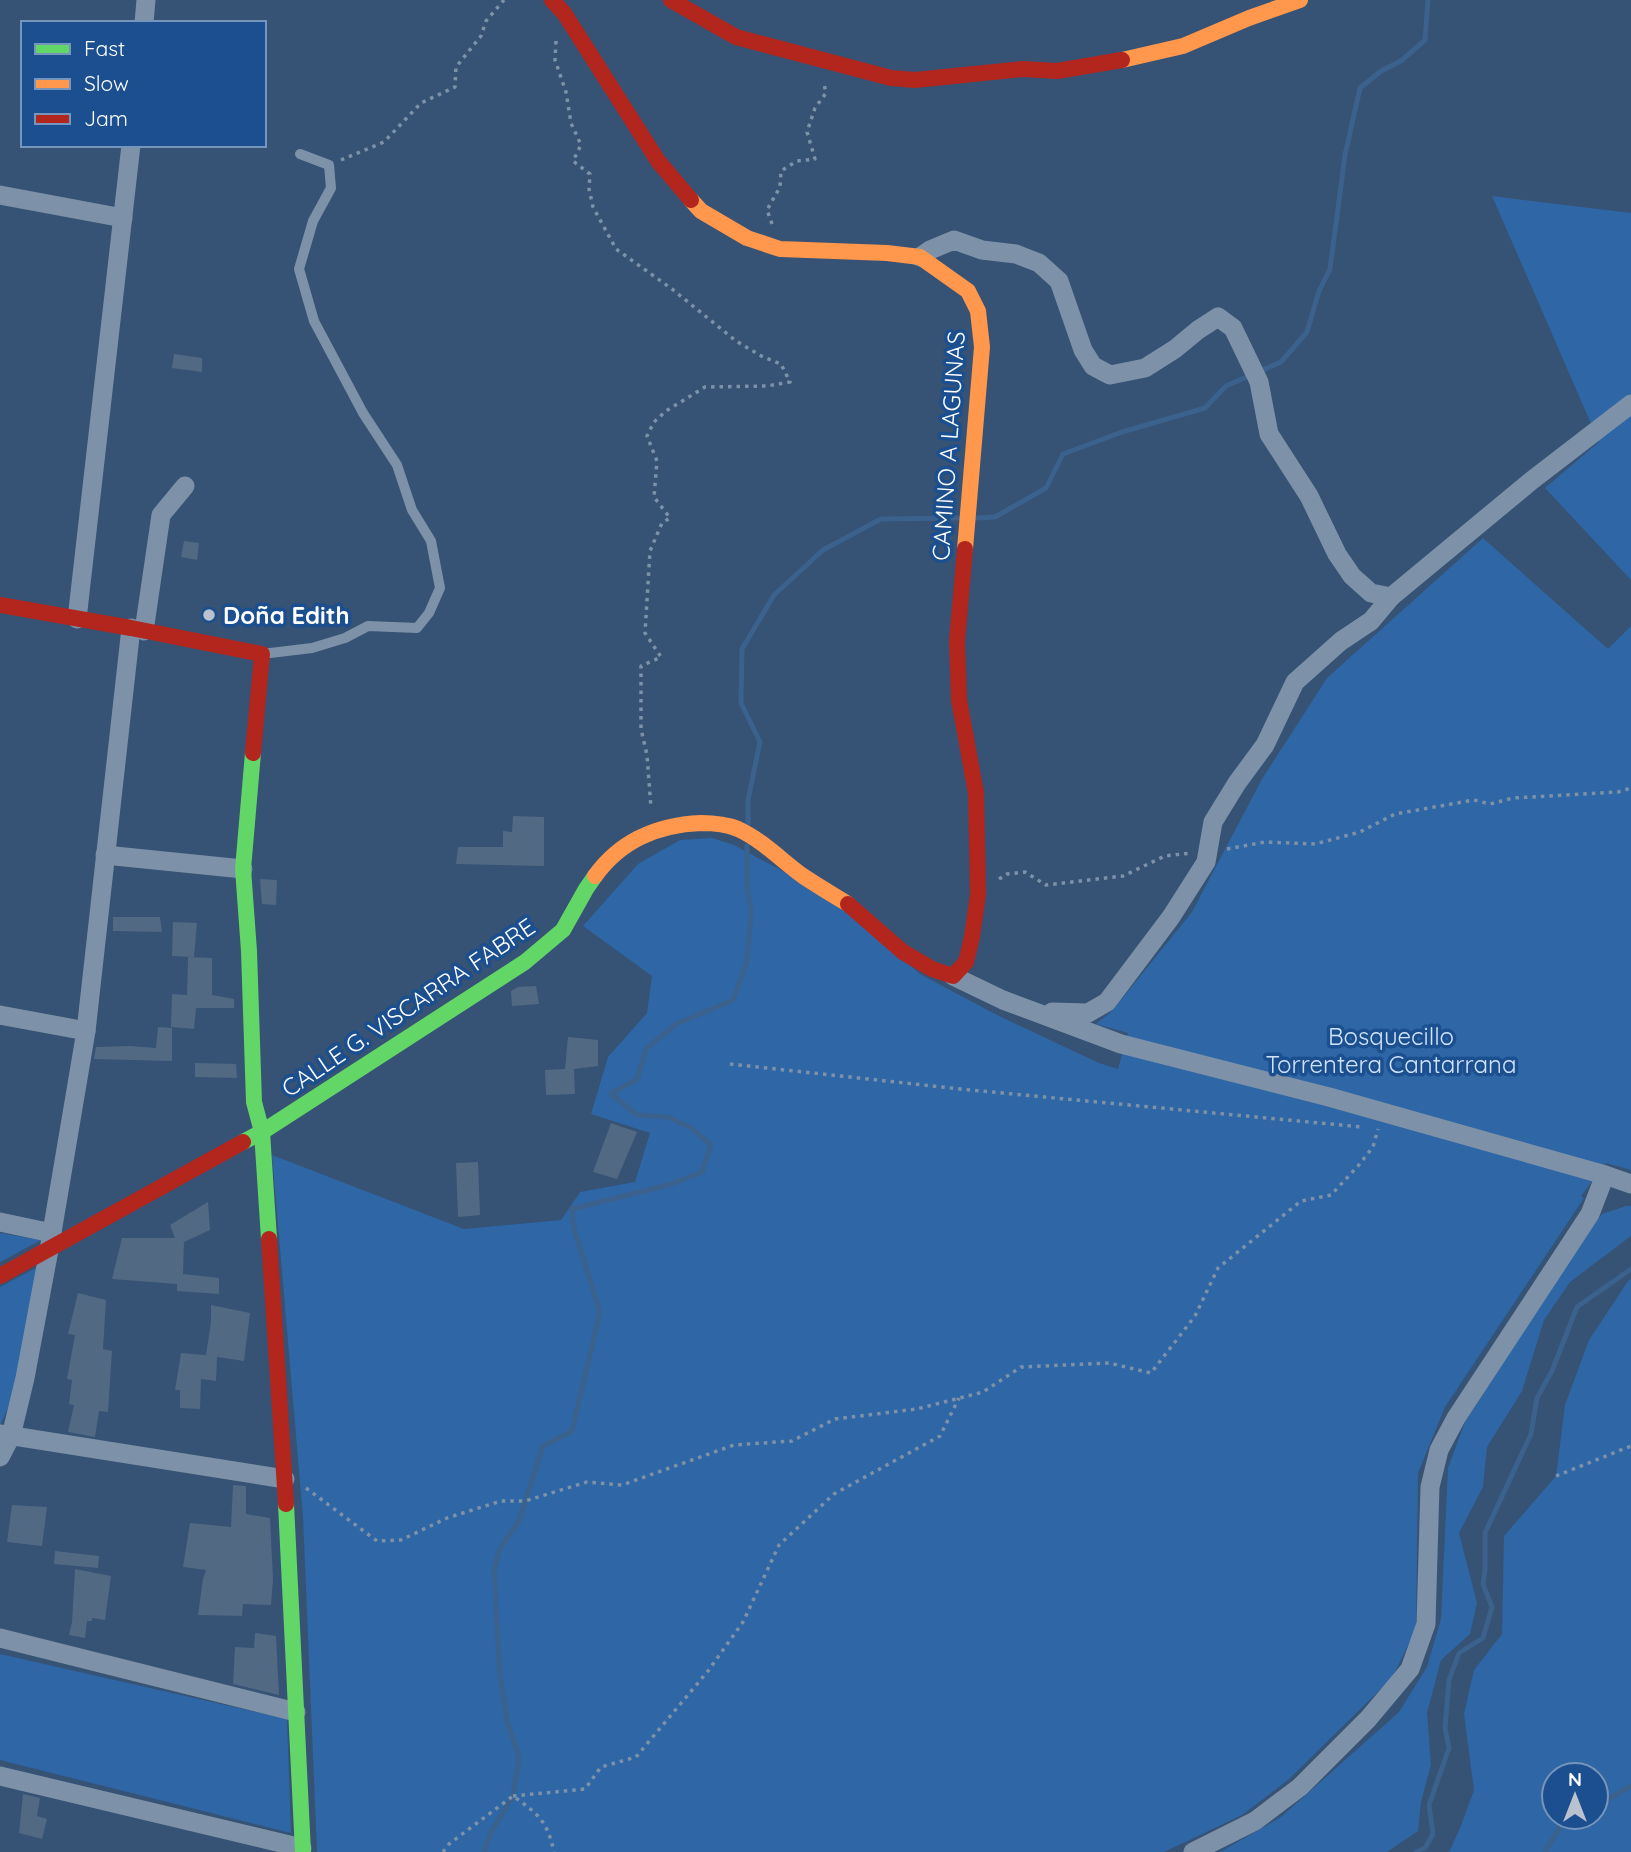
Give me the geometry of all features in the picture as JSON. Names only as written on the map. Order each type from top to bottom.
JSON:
[{"type":"street","points":[[144,21],[146,0]]},
{"type":"street","name":"CAMINO A LAGUNAS","points":[[552,0],[568,20],[658,161],[701,211],[747,238],[780,249],[887,253],[920,257],[968,291],[978,311],[982,347],[957,641],[959,700],[976,793],[978,894],[966,962],[953,976]]},
{"type":"street","points":[[671,0],[736,37],[891,78],[915,80],[1023,69],[1057,71],[1125,60],[1183,46],[1300,0]]},
{"type":"street","points":[[77,619],[131,147]]},
{"type":"street","points":[[0,195],[123,219]]},
{"type":"street","points":[[920,257],[954,240],[982,250],[1016,254],[1039,263],[1059,281],[1083,350],[1093,366],[1110,375],[1145,368],[1218,317],[1233,328],[1259,382],[1269,434],[1309,496],[1337,554],[1352,576],[1371,593],[1391,597]]},
{"type":"street","points":[[1003,1000],[1055,1013],[1088,1013],[1107,1002],[1171,917],[1206,862],[1213,822],[1265,745],[1295,682],[1341,641],[1371,621],[1391,597],[1531,481],[1631,404]]},
{"type":"street","points":[[0,1457],[25,1378],[86,1031],[105,855],[137,629],[161,515],[185,486]]},
{"type":"street","points":[[0,605],[262,654],[243,869],[249,951],[254,1102],[262,1132],[285,1479],[302,1850],[0,1776]]},
{"type":"street","name":"CALLE G. VISCARRA FABRE","points":[[0,1276],[51,1241],[262,1132],[526,961],[563,930],[586,889],[607,860],[633,841],[653,831],[682,824],[717,823],[736,828],[758,840],[802,875],[850,905],[903,953],[932,970],[953,976]]},
{"type":"street","points":[[105,855],[243,869]]},
{"type":"street","points":[[953,976],[1003,1000],[1121,1044],[1210,1065],[1382,1112],[1631,1184]]},
{"type":"street","points":[[0,1015],[86,1031]]},
{"type":"street","points":[[1193,1852],[1255,1821],[1300,1787],[1368,1720],[1410,1670],[1426,1625],[1430,1487],[1439,1450],[1456,1418],[1590,1214],[1605,1175]]},
{"type":"street","points":[[0,1222],[51,1241]]},
{"type":"street","points":[[6,1435],[285,1479]]},
{"type":"street","points":[[0,1638],[296,1712]]},
{"type":"lane","points":[[262,654],[312,648],[345,638],[368,626],[417,628],[429,613],[440,588],[430,541],[412,510],[397,465],[363,413],[314,321],[299,269],[313,221],[331,188],[330,165],[300,154]]},
{"type":"path","points":[[330,165],[384,142],[421,103],[455,87],[456,67],[481,36],[486,21],[504,0]]},
{"type":"path","points":[[568,20],[555,43],[555,60],[566,92],[571,123],[581,145],[573,161],[590,174],[589,189],[593,207],[617,250],[672,289],[736,341],[781,364],[790,382],[767,386],[705,387],[666,411],[654,422],[647,436],[657,461],[654,497],[670,518],[662,523],[650,551],[645,633],[661,657],[642,666],[642,729],[647,755],[653,831]]},
{"type":"path","points":[[780,249],[767,210],[780,187],[781,171],[797,162],[815,159],[807,132],[815,108],[826,93],[823,78],[830,62]]},
{"type":"path","points":[[978,894],[1007,874],[1025,872],[1046,885],[1123,876],[1166,856],[1265,842],[1315,844],[1360,832],[1395,814],[1474,800],[1490,804],[1513,798],[1618,792],[1631,788]]},
{"type":"path","points":[[730,1064],[1365,1127]]},
{"type":"path","points":[[285,1479],[302,1485],[377,1541],[401,1540],[447,1518],[500,1501],[525,1501],[587,1482],[622,1485],[734,1445],[792,1441],[835,1419],[917,1409],[983,1392],[1021,1367],[1109,1363],[1151,1373],[1195,1316],[1218,1268],[1301,1201],[1331,1195],[1373,1147],[1382,1112]]},
{"type":"path","points":[[443,1852],[449,1844],[513,1796],[585,1789],[601,1768],[636,1757],[708,1671],[743,1622],[779,1545],[834,1494],[940,1436],[959,1398]]},
{"type":"path","points":[[1556,1476],[1631,1446]]},
{"type":"path","points":[[513,1796],[539,1815],[551,1838],[554,1852]]},
{"type":"green space","points":[[1492,196],[1631,213],[1631,580],[1545,488],[1599,442]]},
{"type":"green space","name":"Bosquecillo Torrentera Cantarrana","points":[[1483,538],[1608,649],[1631,626],[1631,1170],[1606,1163],[1581,1196],[1584,1198],[1445,1407],[1418,1473],[1416,1629],[1392,1678],[1288,1780],[1242,1815],[1164,1852],[317,1852],[303,1517],[272,1155],[464,1229],[561,1220],[580,1192],[635,1182],[650,1133],[591,1114],[608,1057],[647,1013],[652,976],[583,926],[638,864],[680,840],[712,838],[734,845],[840,902],[920,974],[997,1015],[1099,1063],[1118,1069],[1128,1033],[1096,1024],[1112,1011],[1192,912],[1262,779],[1327,678]]},
{"type":"green space","points":[[1631,1206],[1631,1236],[1570,1282],[1544,1320],[1522,1391],[1487,1447],[1483,1487],[1459,1533],[1477,1603],[1470,1634],[1441,1660],[1427,1713],[1431,1765],[1421,1802],[1418,1831],[1387,1852],[1220,1852],[1281,1817],[1399,1712],[1427,1667],[1441,1619],[1448,1468],[1465,1422],[1584,1238],[1602,1214]]},
{"type":"green space","points":[[0,1233],[41,1240],[0,1262]]},
{"type":"green space","points":[[40,1266],[23,1373],[0,1426],[0,1287]]},
{"type":"green space","points":[[1631,1279],[1631,1852],[1449,1852],[1474,1790],[1464,1714],[1474,1670],[1502,1634],[1504,1536],[1556,1476],[1565,1405],[1589,1340]]},
{"type":"green space","points":[[0,1654],[287,1719],[291,1833],[0,1760]]},
{"type":"building","points":[[174,354],[202,358],[202,372],[172,368]]},
{"type":"building","points":[[184,541],[199,543],[197,560],[181,557]]},
{"type":"building","points":[[513,816],[544,817],[544,866],[456,864],[458,847],[503,847],[503,831],[512,832]]},
{"type":"building","points":[[260,879],[277,880],[276,905],[262,904]]},
{"type":"building","points":[[113,917],[160,917],[162,932],[113,931]]},
{"type":"building","points":[[173,922],[197,923],[194,957],[172,956]]},
{"type":"building","points":[[188,957],[212,958],[212,995],[234,999],[234,1008],[196,1008],[194,1029],[171,1027],[172,994],[187,995]]},
{"type":"building","points":[[536,986],[539,1004],[512,1006],[511,991],[518,987]]},
{"type":"building","points":[[158,1027],[172,1028],[172,1061],[94,1059],[96,1047],[156,1048]]},
{"type":"building","points":[[568,1037],[598,1040],[598,1066],[574,1069],[575,1094],[546,1095],[545,1070],[565,1069]]},
{"type":"building","points":[[195,1063],[236,1064],[237,1078],[195,1077]]},
{"type":"building","points":[[611,1123],[637,1132],[617,1179],[593,1172]]},
{"type":"building","points":[[478,1162],[480,1215],[458,1217],[456,1163]]},
{"type":"building","points":[[208,1202],[210,1230],[184,1242],[183,1274],[219,1278],[219,1294],[177,1291],[177,1284],[112,1279],[122,1238],[175,1238],[170,1225]]},
{"type":"building","points":[[78,1293],[106,1300],[103,1349],[112,1351],[108,1412],[99,1411],[95,1437],[68,1432],[74,1405],[69,1404],[72,1380],[67,1379],[75,1335],[68,1334]]},
{"type":"building","points":[[211,1305],[250,1313],[244,1361],[217,1357],[216,1381],[201,1379],[200,1409],[180,1408],[180,1390],[175,1390],[181,1353],[216,1356],[206,1355]]},
{"type":"building","points":[[233,1485],[246,1486],[246,1514],[270,1518],[273,1579],[271,1605],[243,1604],[242,1616],[198,1615],[206,1570],[183,1567],[190,1523],[231,1527]]},
{"type":"building","points":[[12,1505],[47,1507],[42,1546],[7,1542]]},
{"type":"building","points":[[55,1551],[99,1556],[98,1568],[54,1564]]},
{"type":"building","points":[[75,1569],[111,1576],[105,1620],[92,1618],[92,1621],[87,1621],[85,1638],[69,1635]]},
{"type":"building","points":[[255,1633],[276,1636],[279,1695],[233,1684],[235,1647],[254,1648]]},
{"type":"building","points":[[23,1794],[40,1798],[37,1816],[47,1819],[42,1839],[19,1833]]},
{"type":"waterway","points":[[976,518],[995,517],[1046,488],[1063,454],[1122,432],[1205,408],[1226,386],[1281,362],[1307,332],[1319,291],[1330,269],[1345,155],[1360,88],[1381,71],[1401,61],[1425,40],[1428,0]]},
{"type":"waterway","points":[[748,825],[748,800],[760,742],[741,703],[742,649],[774,595],[823,550],[881,519],[960,518]]},
{"type":"waterway","points":[[484,1852],[491,1832],[513,1796],[519,1757],[507,1721],[500,1675],[494,1570],[500,1548],[519,1521],[543,1446],[572,1431],[600,1312],[574,1229],[572,1209],[668,1185],[702,1172],[711,1145],[691,1128],[668,1117],[637,1115],[611,1094],[637,1079],[646,1049],[676,1024],[733,1000],[747,962],[751,911],[747,886],[747,846]]},
{"type":"waterway","points":[[1416,1852],[1425,1848],[1433,1834],[1429,1805],[1449,1748],[1445,1728],[1449,1680],[1459,1653],[1483,1638],[1492,1607],[1483,1584],[1485,1533],[1531,1434],[1537,1398],[1552,1371],[1577,1307],[1631,1269]]},
{"type":"waterway","points":[[1610,1798],[1631,1786]]},
{"type":"waterway","points":[[1545,1852],[1558,1831]]},
{"type":"traffic: fast","points":[[253,753],[243,869],[249,951],[254,1102],[262,1132],[269,1239]]},
{"type":"traffic: fast","points":[[243,1142],[525,962],[563,930],[595,876]]},
{"type":"traffic: fast","points":[[286,1504],[303,1852]]},
{"type":"traffic: slow","points":[[1122,60],[1183,46],[1300,0]]},
{"type":"traffic: slow","points":[[691,200],[701,211],[747,238],[780,249],[887,253],[920,257],[968,291],[978,311],[982,347],[965,549]]},
{"type":"traffic: slow","points":[[595,876],[616,853],[641,837],[685,824],[715,824],[733,827],[747,834],[803,876],[848,904]]},
{"type":"traffic: jam","points":[[552,0],[564,13],[658,161],[691,200]]},
{"type":"traffic: jam","points":[[671,0],[736,37],[891,78],[915,80],[1023,69],[1057,71],[1122,60]]},
{"type":"traffic: jam","points":[[848,904],[903,952],[932,969],[953,976],[966,962],[978,894],[976,793],[959,700],[957,641],[965,549]]},
{"type":"traffic: jam","points":[[0,605],[262,654],[253,753]]},
{"type":"traffic: jam","points":[[0,1276],[243,1142]]},
{"type":"traffic: jam","points":[[269,1239],[286,1504]]},
{"type":"place","name":"Doña Edith","points":[[209,615]]}]
